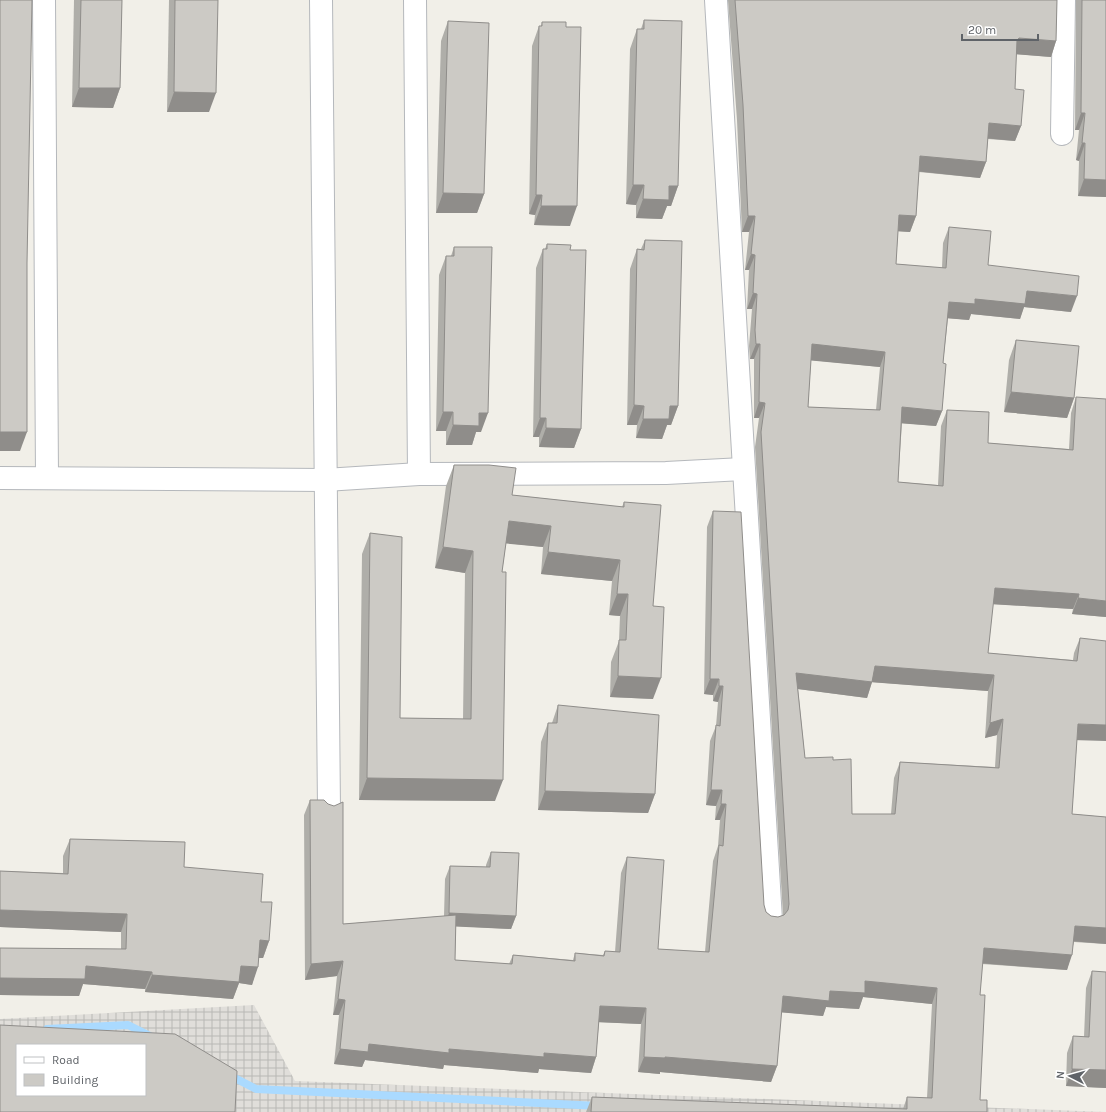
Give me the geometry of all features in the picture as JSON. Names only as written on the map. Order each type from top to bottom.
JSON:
[{"type":"street","points":[[44,0],[47,477]]},
{"type":"street","points":[[321,0],[329,809]]},
{"type":"street","points":[[415,0],[419,474]]},
{"type":"street","points":[[716,0],[771,920]]},
{"type":"street","points":[[1062,134],[1064,0]]},
{"type":"street","points":[[0,478],[47,477],[325,480],[419,474],[666,474],[743,469]]},
{"type":"shaded area","points":[[254,1005],[295,1081],[1106,1112],[0,1112],[0,1019]]},
{"type":"building","points":[[0,0],[32,0],[27,263],[27,432],[0,432]]},
{"type":"building","points":[[81,0],[122,0],[120,88],[79,88]]},
{"type":"building","points":[[175,0],[218,0],[216,93],[174,92]]},
{"type":"building","points":[[735,0],[1057,0],[1056,41],[1019,38],[1017,40],[1015,89],[1024,90],[1021,126],[989,123],[986,162],[920,156],[916,216],[899,215],[896,264],[946,268],[949,227],[991,231],[988,265],[1079,276],[1077,296],[1027,291],[1025,304],[975,299],[975,304],[949,302],[943,363],[946,364],[942,411],[902,407],[898,482],[943,486],[947,410],[989,412],[988,443],[1073,450],[1076,397],[1106,399],[1106,601],[1078,598],[1079,594],[995,588],[988,653],[1077,661],[1080,638],[1106,641],[1106,725],[1078,724],[1072,814],[1106,817],[1106,928],[1075,926],[1072,955],[984,948],[980,995],[985,995],[980,1100],[987,1100],[987,1112],[591,1112],[592,1097],[907,1109],[907,1097],[932,1098],[937,988],[865,981],[865,993],[830,991],[829,1001],[783,996],[777,1066],[665,1057],[644,1057],[646,1008],[600,1006],[596,1057],[544,1053],[544,1057],[449,1049],[449,1053],[369,1044],[368,1052],[340,1049],[345,1000],[338,999],[343,961],[311,964],[310,800],[324,800],[328,804],[334,806],[343,802],[343,924],[456,915],[455,960],[512,964],[513,955],[575,961],[575,953],[604,956],[605,951],[620,952],[627,857],[664,860],[658,949],[709,952],[719,845],[723,846],[726,804],[721,804],[722,790],[711,790],[716,725],[720,726],[723,686],[719,686],[719,679],[710,679],[713,511],[741,512],[764,905],[766,912],[771,916],[778,917],[784,915],[788,910],[789,904],[761,432],[765,403],[759,402],[760,344],[756,344],[755,330],[757,294],[753,293],[755,255],[751,254],[755,216],[748,216],[743,105]],"holes":[[[812,344],[885,352],[880,410],[808,407]],[[875,666],[994,675],[990,723],[1003,719],[999,768],[900,762],[895,814],[852,814],[851,759],[833,760],[833,757],[805,758],[796,673],[872,682]]]},
{"type":"building","points":[[1082,0],[1106,0],[1106,180],[1084,179],[1085,143],[1082,143],[1085,113],[1081,113]]},
{"type":"building","points":[[644,20],[682,21],[678,186],[669,186],[669,200],[643,199],[644,185],[633,185],[637,29],[644,29]]},
{"type":"building","points":[[448,21],[489,23],[484,194],[443,193]]},
{"type":"building","points":[[542,22],[566,22],[566,27],[581,27],[577,206],[541,206],[542,195],[536,195],[539,26],[542,26]]},
{"type":"building","points":[[645,240],[682,241],[678,406],[670,406],[669,419],[643,419],[644,406],[634,405],[637,249],[644,250]]},
{"type":"building","points":[[547,244],[571,245],[570,250],[586,250],[581,429],[546,428],[546,418],[540,418],[543,249],[547,249]]},
{"type":"building","points":[[454,247],[492,247],[488,413],[479,413],[479,426],[453,425],[453,412],[443,412],[446,256],[454,256]]},
{"type":"building","points":[[1016,340],[1079,346],[1074,398],[1011,392]]},
{"type":"building","points":[[454,465],[489,465],[516,468],[512,495],[624,507],[624,502],[661,505],[653,606],[664,607],[661,678],[618,676],[619,640],[626,640],[628,594],[617,594],[620,560],[548,552],[551,526],[509,521],[502,572],[506,572],[503,780],[367,778],[370,533],[402,537],[400,718],[471,719],[473,551],[443,547]]},
{"type":"building","points":[[558,705],[659,715],[655,794],[545,791],[548,723],[557,723]]},
{"type":"building","points":[[70,839],[185,842],[184,867],[263,874],[261,902],[272,902],[269,941],[260,940],[258,967],[241,966],[239,982],[152,975],[152,972],[86,966],[85,979],[0,978],[0,948],[126,949],[127,914],[0,910],[0,871],[68,874]]},
{"type":"building","points":[[491,852],[519,853],[516,916],[449,913],[450,866],[490,867]]},
{"type":"building","points":[[1092,971],[1106,972],[1106,1070],[1072,1069],[1073,1036],[1089,1037]]},
{"type":"building","points":[[0,1025],[175,1034],[237,1071],[235,1112],[0,1112]]},
{"type":"waterway","points":[[47,1029],[128,1025],[154,1038]]},
{"type":"waterway","points":[[227,1074],[256,1089],[599,1106]]}]
